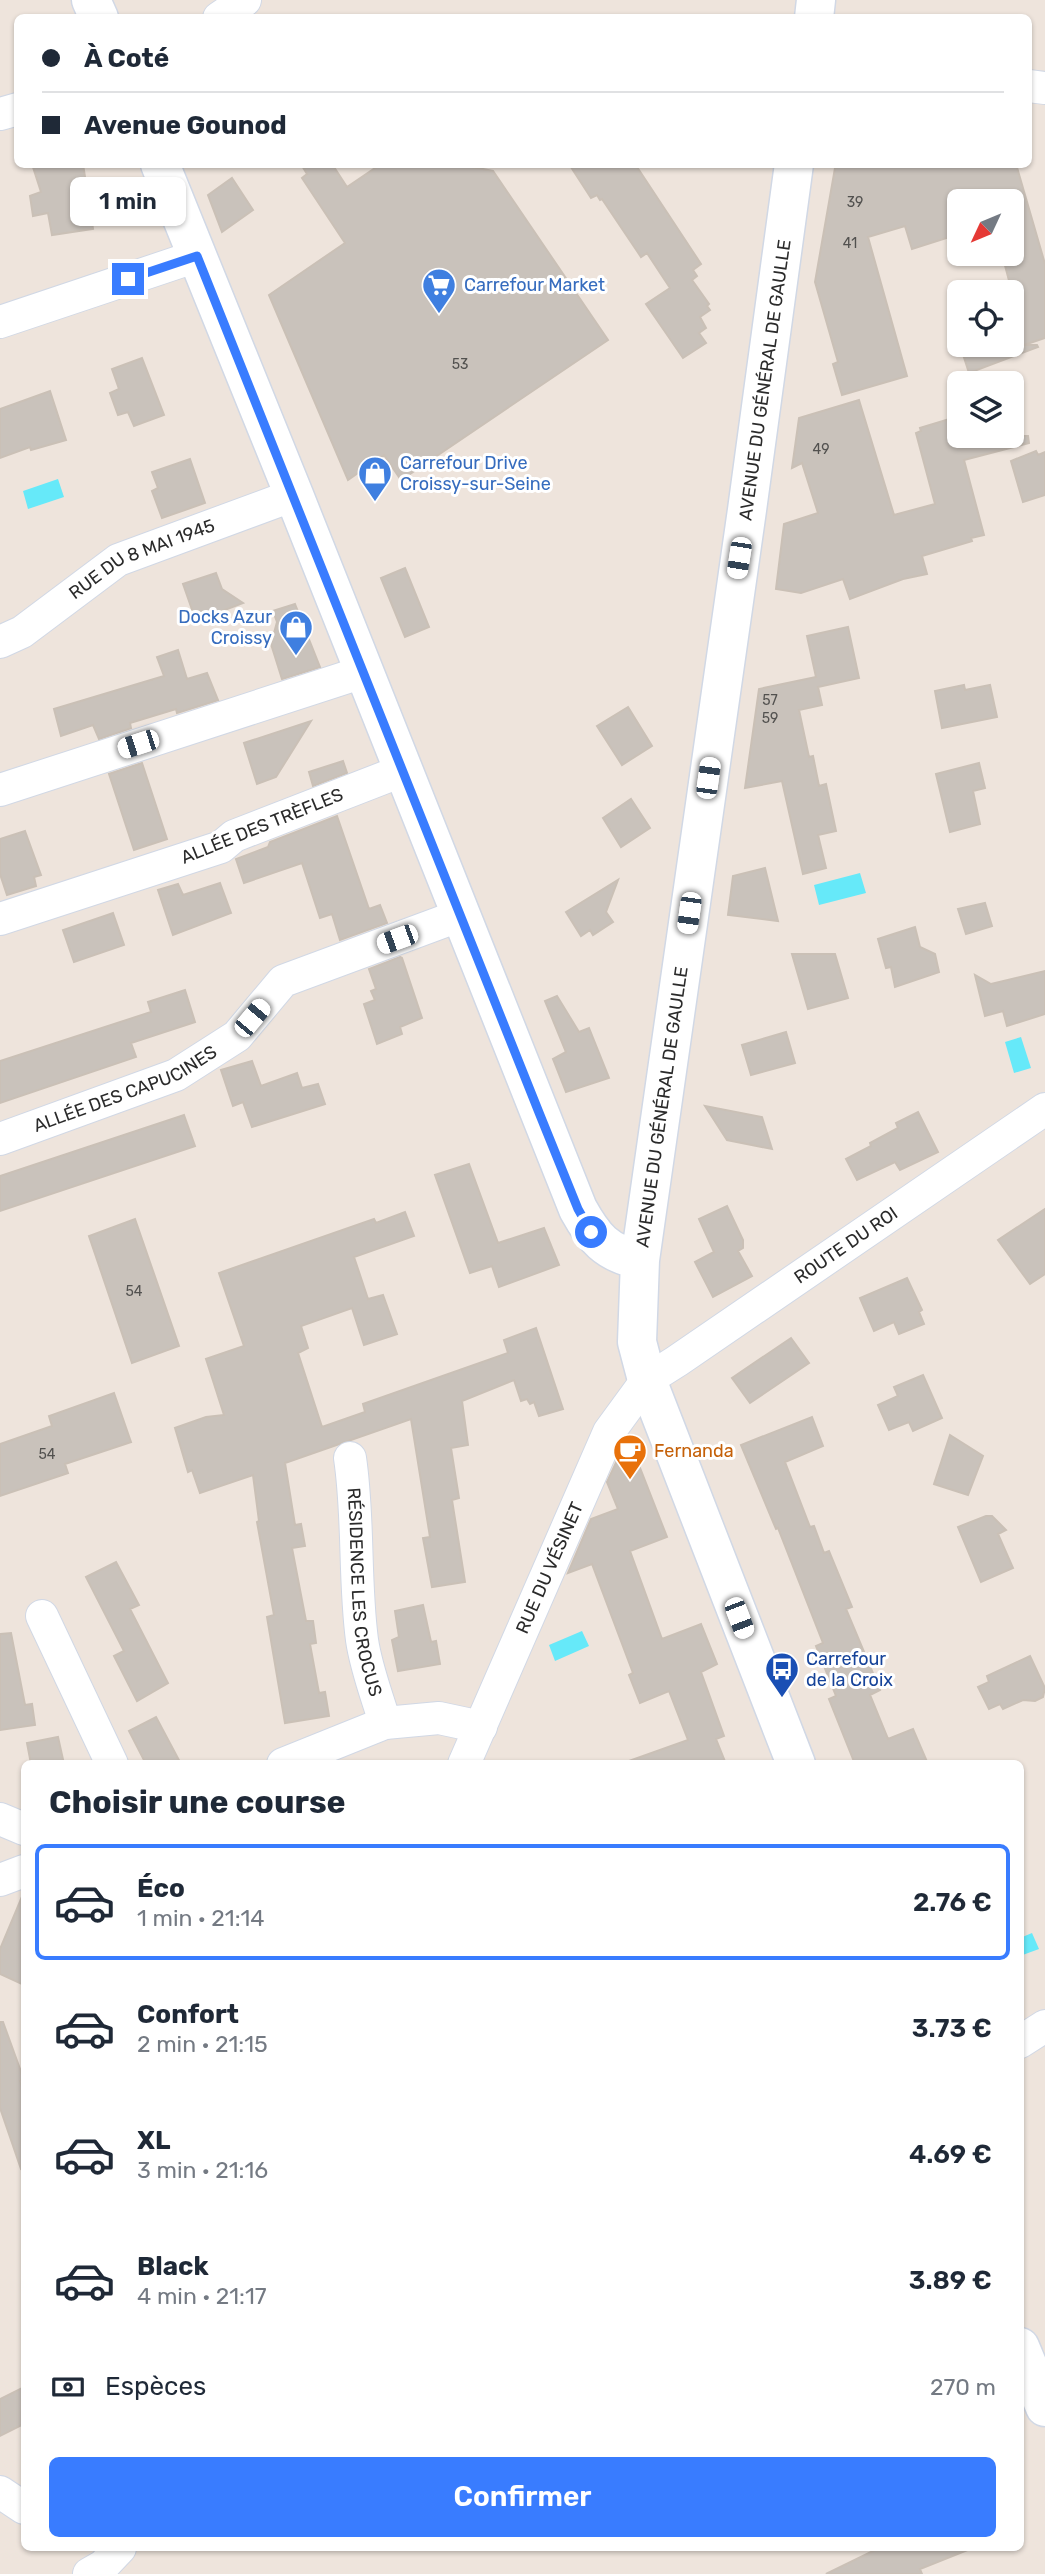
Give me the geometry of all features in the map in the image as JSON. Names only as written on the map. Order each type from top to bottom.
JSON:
[{"type":"main road","points":[[162,168],[578,1209],[591,1232],[605,1246],[622,1256],[640,1260]]},
{"type":"main road","name":"AVENUE DU GÉNÉRAL DE GAULLE","points":[[793,168],[640,1260],[637,1342],[647,1380],[794,1760]]},
{"type":"main road","points":[[1024,2357],[1045,2407]]},
{"type":"street","points":[[225,14],[245,0]]},
{"type":"street","points":[[0,322],[197,256]]},
{"type":"street","name":"RUE DU 8 MAI 1945","points":[[0,642],[22,632],[118,560],[294,495]]},
{"type":"street","points":[[0,790],[363,672]]},
{"type":"street","name":"ALLÉE DES TRÈFLES","points":[[0,919],[221,847],[234,836],[404,770]]},
{"type":"street","name":"ALLÉE DES CAPUCINES","points":[[0,1139],[176,1075],[237,1036],[283,981],[461,915]]},
{"type":"street","name":"ROUTE DU ROI","points":[[647,1380],[1045,1109]]},
{"type":"street","name":"RUE DU VÉSINET","points":[[466,1760],[610,1432],[647,1380]]},
{"type":"street","name":"RÉSIDENCE LES CROCUS","points":[[350,1458],[356,1500],[362,1642],[385,1723]]},
{"type":"street","points":[[42,1616],[110,1760]]},
{"type":"street","points":[[293,1760],[385,1723],[439,1718],[481,1727]]},
{"type":"street","points":[[0,1819],[21,1828]]},
{"type":"street","points":[[0,1880],[21,1872]]},
{"type":"street","points":[[1024,2039],[1045,2026]]},
{"type":"street","points":[[0,2492],[21,2506]]},
{"type":"water","points":[[58,479],[64,497],[28,509],[23,491]]},
{"type":"water","points":[[860,873],[866,893],[819,905],[814,885]]},
{"type":"water","points":[[1021,1037],[1031,1068],[1014,1073],[1005,1042]]},
{"type":"water","points":[[582,1631],[589,1646],[555,1661],[549,1645]]},
{"type":"water","points":[[1032,1933],[1039,1949],[1024,1955],[1024,1936]]},
{"type":"building","points":[[33,168],[84,168],[93,229],[52,235],[48,213],[33,216],[30,196],[41,192]]},
{"type":"building","points":[[303,168],[335,168],[347,187],[375,168],[478,168],[493,171],[608,340],[401,480],[384,455],[348,480],[269,295],[345,243],[302,178],[307,174]]},
{"type":"building","points":[[572,168],[638,168],[701,264],[693,270],[697,276],[692,280],[709,304],[707,306],[710,310],[700,317],[706,328],[699,333],[706,343],[683,358],[646,304],[670,288],[647,253],[641,257],[602,199],[597,195],[591,198]]},
{"type":"building","points":[[835,168],[1017,168],[1023,189],[947,189],[947,238],[912,249],[905,226],[868,237],[907,376],[842,395],[833,364],[838,362],[815,282]]},
{"type":"building","points":[[232,178],[253,210],[222,232],[208,195]]},
{"type":"building","points":[[1024,192],[1045,264],[1045,338],[1024,345],[1024,280],[1009,280],[1005,266],[1024,266]]},
{"type":"building","points":[[1024,345],[1038,347],[1024,352]]},
{"type":"building","points":[[964,357],[1011,357],[974,371],[968,371]]},
{"type":"building","points":[[142,358],[164,415],[134,426],[128,412],[118,415],[110,393],[119,389],[112,369]]},
{"type":"building","points":[[50,391],[66,440],[31,450],[30,447],[0,458],[0,409]]},
{"type":"building","points":[[859,400],[894,515],[935,504],[916,433],[921,431],[920,428],[947,420],[947,448],[1010,448],[964,460],[984,535],[922,556],[927,574],[903,579],[850,599],[843,579],[801,593],[776,589],[784,524],[818,513],[802,463],[792,468],[799,418]]},
{"type":"building","points":[[1024,436],[1028,436],[1029,443],[1024,444]]},
{"type":"building","points":[[1036,451],[1038,455],[1045,452],[1045,495],[1023,502],[1011,461]]},
{"type":"building","points":[[190,459],[205,503],[162,518],[152,491],[158,488],[152,472]]},
{"type":"building","points":[[405,568],[429,627],[405,637],[381,578]]},
{"type":"building","points":[[216,573],[222,589],[243,603],[196,621],[183,584]]},
{"type":"building","points":[[295,604],[320,667],[282,679],[271,644],[277,622],[273,611]]},
{"type":"building","points":[[848,627],[859,678],[818,687],[822,705],[799,710],[809,757],[813,756],[819,786],[826,784],[836,831],[818,835],[826,868],[803,874],[782,781],[745,788],[759,689],[816,677],[807,636]]},
{"type":"building","points":[[178,650],[187,679],[207,673],[218,700],[177,713],[176,709],[130,723],[131,728],[99,739],[93,725],[61,736],[54,709],[164,676],[157,657]]},
{"type":"building","points":[[964,685],[965,690],[990,685],[997,717],[942,728],[935,691]]},
{"type":"building","points":[[628,707],[652,746],[622,765],[597,726]]},
{"type":"building","points":[[311,721],[276,777],[257,784],[244,743]]},
{"type":"building","points":[[343,761],[347,773],[313,786],[309,772]]},
{"type":"building","points":[[142,763],[167,839],[134,850],[109,774]]},
{"type":"building","points":[[979,763],[985,788],[973,791],[980,824],[950,832],[936,774]]},
{"type":"building","points":[[631,799],[650,828],[621,847],[603,818]]},
{"type":"building","points":[[337,816],[369,909],[380,905],[387,923],[340,940],[332,914],[320,918],[302,863],[244,883],[236,859],[268,847],[270,842]]},
{"type":"building","points":[[25,831],[41,875],[34,877],[36,886],[7,895],[0,874],[0,839]]},
{"type":"building","points":[[765,868],[778,921],[728,915],[733,876]]},
{"type":"building","points":[[618,880],[606,912],[613,922],[593,935],[590,930],[581,936],[566,912]]},
{"type":"building","points":[[220,883],[231,913],[173,935],[158,890],[178,884],[183,895]]},
{"type":"building","points":[[985,903],[992,926],[966,934],[958,909]]},
{"type":"building","points":[[113,913],[124,945],[74,962],[63,930]]},
{"type":"building","points":[[915,927],[920,947],[935,954],[939,972],[895,987],[891,967],[886,968],[878,939]]},
{"type":"building","points":[[792,954],[835,954],[848,998],[808,1009]]},
{"type":"building","points":[[400,957],[422,1018],[400,1027],[402,1034],[377,1044],[364,1004],[375,1000],[371,991],[376,989],[369,969]]},
{"type":"building","points":[[1045,971],[1045,1014],[1007,1026],[1003,1011],[985,1016],[975,975],[991,984]]},
{"type":"building","points":[[185,990],[195,1022],[131,1043],[136,1057],[0,1103],[0,1061],[151,1012],[148,1002]]},
{"type":"building","points":[[557,996],[579,1032],[589,1028],[609,1078],[566,1092],[553,1059],[566,1052],[545,1001]]},
{"type":"building","points":[[786,1032],[795,1063],[751,1075],[742,1045]]},
{"type":"building","points":[[252,1061],[261,1086],[297,1073],[302,1088],[318,1084],[325,1104],[252,1127],[243,1102],[233,1106],[221,1070]]},
{"type":"building","points":[[705,1106],[762,1117],[772,1149],[727,1140]]},
{"type":"building","points":[[918,1112],[938,1152],[900,1170],[895,1162],[857,1180],[846,1159],[898,1128],[896,1123]]},
{"type":"building","points":[[184,1115],[195,1146],[0,1211],[0,1176]]},
{"type":"building","points":[[469,1164],[498,1243],[544,1228],[559,1265],[499,1287],[492,1266],[470,1273],[435,1175]]},
{"type":"building","points":[[727,1206],[743,1240],[743,1248],[738,1251],[752,1276],[713,1297],[695,1262],[714,1252],[699,1219]]},
{"type":"building","points":[[1045,1209],[1045,1274],[1030,1284],[998,1240]]},
{"type":"building","points":[[405,1212],[414,1236],[354,1257],[368,1299],[383,1295],[397,1334],[364,1345],[352,1308],[301,1326],[308,1348],[298,1353],[322,1427],[365,1412],[363,1404],[508,1353],[504,1340],[536,1328],[563,1409],[539,1416],[534,1402],[530,1404],[527,1399],[521,1401],[514,1380],[462,1401],[468,1445],[451,1448],[459,1498],[452,1500],[465,1582],[432,1587],[423,1538],[430,1537],[411,1419],[285,1463],[295,1525],[301,1524],[305,1546],[292,1548],[306,1621],[313,1621],[316,1643],[310,1644],[319,1693],[325,1692],[329,1716],[285,1723],[267,1617],[274,1615],[257,1522],[253,1475],[200,1493],[192,1470],[188,1472],[175,1428],[206,1417],[224,1415],[206,1359],[244,1346],[219,1273],[374,1219],[376,1223]]},
{"type":"building","points":[[135,1219],[179,1346],[132,1363],[89,1236]]},
{"type":"building","points":[[907,1278],[922,1310],[919,1312],[924,1324],[899,1334],[894,1322],[874,1331],[860,1298]]},
{"type":"building","points":[[791,1338],[809,1363],[750,1403],[732,1378]]},
{"type":"building","points":[[923,1375],[942,1418],[913,1431],[909,1422],[889,1430],[878,1405],[898,1396],[894,1387]]},
{"type":"building","points":[[114,1393],[131,1442],[65,1464],[68,1473],[0,1496],[0,1444],[52,1426],[49,1416]]},
{"type":"building","points":[[812,1417],[823,1446],[785,1462],[810,1527],[814,1526],[824,1553],[829,1551],[852,1607],[846,1609],[880,1690],[870,1695],[888,1739],[913,1729],[926,1760],[853,1760],[829,1699],[836,1696],[816,1646],[823,1643],[778,1528],[776,1529],[741,1445]]},
{"type":"building","points":[[950,1435],[983,1456],[968,1495],[934,1484]]},
{"type":"building","points":[[628,1437],[667,1537],[630,1551],[662,1639],[701,1624],[717,1664],[701,1672],[724,1736],[716,1739],[724,1760],[632,1760],[688,1740],[669,1691],[640,1703],[629,1675],[633,1673],[592,1564],[568,1573],[591,1519],[618,1509],[607,1482]]},
{"type":"building","points":[[992,1516],[1006,1530],[998,1534],[1013,1568],[981,1582],[958,1527]]},
{"type":"building","points":[[116,1562],[139,1605],[130,1609],[168,1683],[137,1701],[114,1656],[124,1651],[86,1577]]},
{"type":"building","points":[[423,1605],[431,1642],[436,1641],[440,1664],[398,1671],[392,1640],[399,1637],[395,1611]]},
{"type":"building","points":[[11,1633],[25,1705],[32,1704],[35,1725],[0,1730],[0,1634]]},
{"type":"building","points":[[1030,1656],[1045,1688],[1043,1697],[1035,1701],[1023,1700],[1003,1709],[1000,1704],[989,1709],[978,1687],[989,1682],[987,1676]]},
{"type":"building","points":[[156,1717],[179,1760],[144,1760],[129,1731]]},
{"type":"building","points":[[58,1737],[63,1760],[30,1760],[27,1743]]},
{"type":"building","points":[[21,1899],[21,1984],[0,1974],[0,1949]]},
{"type":"building","points":[[0,2022],[3,2022],[21,2072],[21,2169],[0,2108]]},
{"type":"building","points":[[21,2388],[21,2426],[0,2436],[0,2399]]},
{"type":"building","points":[[873,2551],[965,2551],[920,2569],[922,2574],[826,2574]]},
{"type":"place","name":"Carrefour Market","points":[[439,315]]},
{"type":"place","name":"Carrefour Drive Croissy-sur-Seine","points":[[375,503]]},
{"type":"place","name":"Docks Azur Croissy","points":[[296,657]]},
{"type":"place","name":"Fernanda","points":[[630,1481]]},
{"type":"place","name":"Carrefour de la Croix","points":[[782,1699]]},
{"type":"route","points":[[128,279],[197,256],[540,1115],[578,1209],[591,1232]]}]
